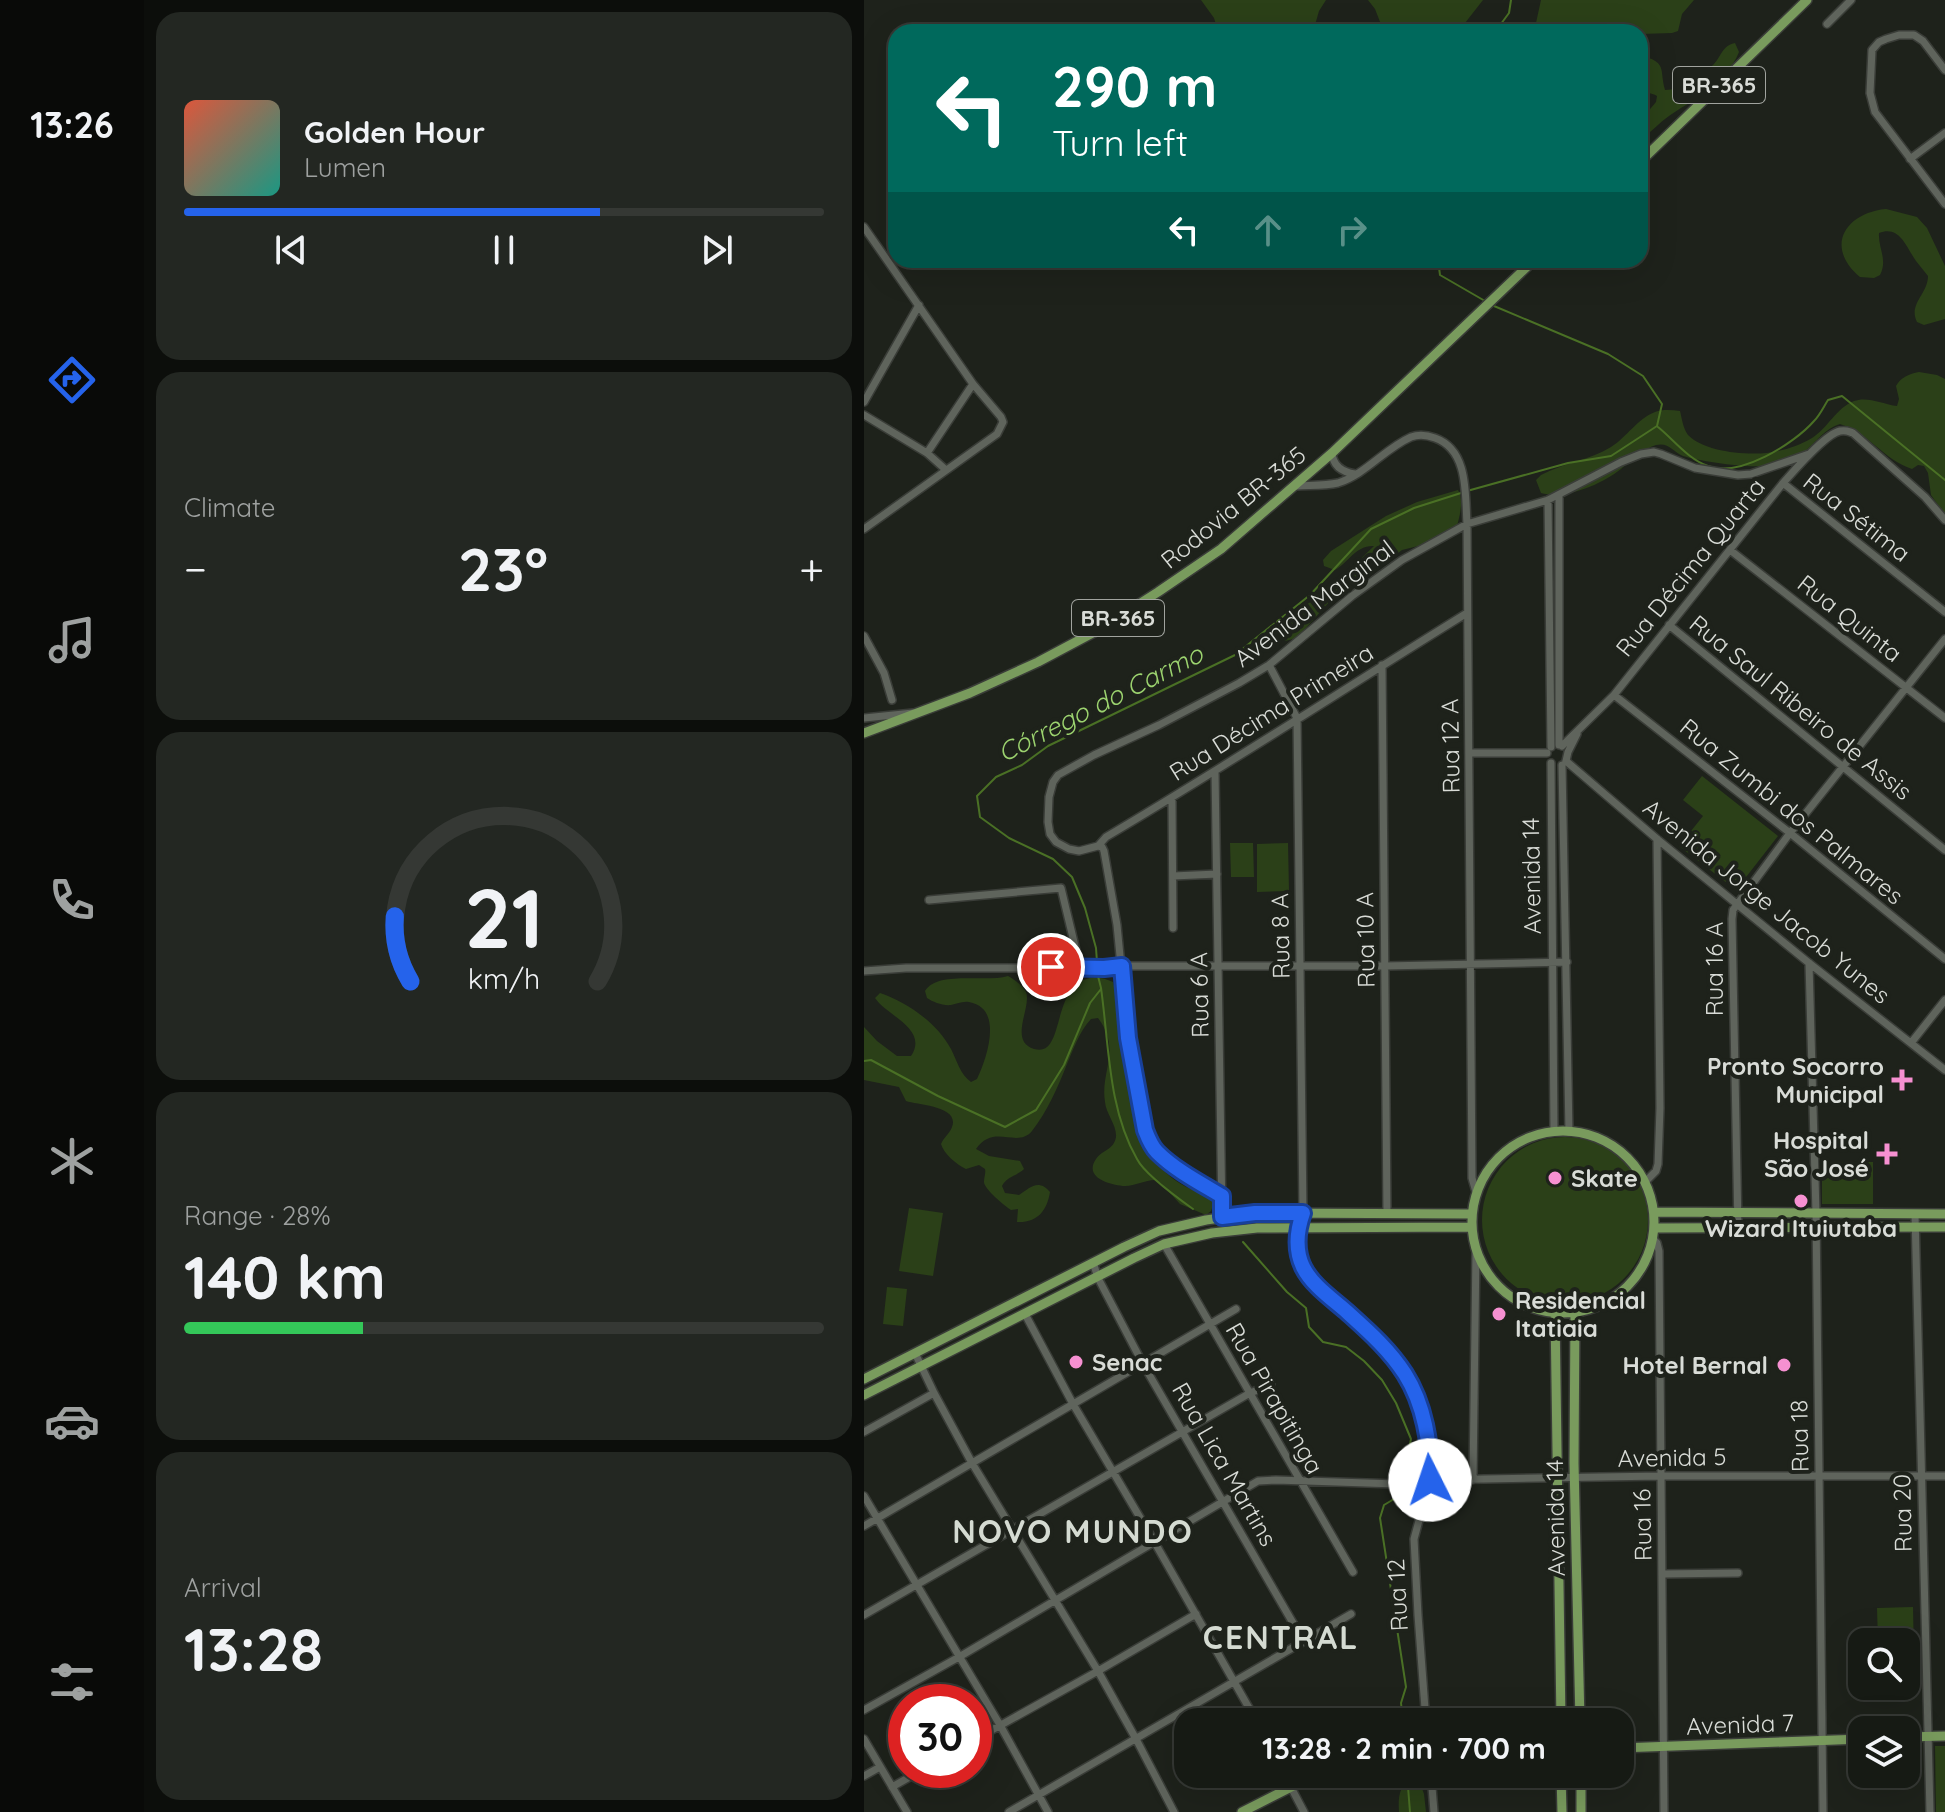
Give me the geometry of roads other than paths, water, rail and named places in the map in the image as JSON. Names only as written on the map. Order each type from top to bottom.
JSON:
[{"type":"main road","name":"BR-365","points":[[1648,154],[1807,0]]},
{"type":"main road","name":"Rodovia BR-365","points":[[864,733],[970,693],[1025,668],[1100,629],[1221,549],[1332,453],[1525,268]]},
{"type":"main road","points":[[1554,1132],[1569,1132],[1600,1139],[1626,1156],[1645,1182],[1654,1212],[1650,1253],[1638,1275],[1621,1293],[1600,1306],[1575,1313],[1555,1313],[1530,1306],[1506,1293],[1488,1273],[1476,1249],[1472,1214],[1476,1192],[1488,1170],[1505,1152],[1528,1139],[1554,1132]]},
{"type":"main road","points":[[1654,1212],[1945,1214]]},
{"type":"main road","points":[[864,1379],[1159,1231],[1255,1213],[1472,1214]]},
{"type":"main road","points":[[864,1395],[1164,1244],[1212,1233],[1257,1228],[1472,1227]]},
{"type":"main road","points":[[1654,1234],[1738,1228],[1945,1227]]},
{"type":"main road","name":"Avenida 14","points":[[1555,1313],[1561,1708]]},
{"type":"main road","name":"Avenida 14","points":[[1575,1313],[1580,1708]]},
{"type":"main road","points":[[1559,1603],[1568,1608],[1577,1603]]},
{"type":"main road","points":[[1558,1620],[1568,1616],[1577,1622]]},
{"type":"main road","points":[[1920,1737],[1945,1736]]},
{"type":"main road","name":"Avenida 7","points":[[1634,1747],[1848,1740]]},
{"type":"main road","points":[[1242,1812],[1292,1788]]},
{"type":"main road","points":[[1561,1788],[1562,1812]]},
{"type":"main road","points":[[1581,1788],[1581,1812]]},
{"type":"street","points":[[1827,24],[1851,0]]},
{"type":"street","points":[[1945,70],[1923,41],[1914,35],[1886,39],[1875,46],[1870,62],[1875,112],[1945,204]]},
{"type":"street","points":[[1910,159],[1945,133]]},
{"type":"street","points":[[865,230],[888,262]]},
{"type":"street","points":[[864,529],[997,434],[1003,422],[892,268]]},
{"type":"street","points":[[864,402],[919,305]]},
{"type":"street","points":[[927,453],[973,384]]},
{"type":"street","points":[[864,415],[927,453],[946,470]]},
{"type":"street","name":"Rua Décima Quarta","points":[[1557,748],[1614,695],[1783,483],[1809,454],[1833,434],[1844,430],[1853,433],[1925,497],[1945,520]]},
{"type":"street","name":"Rua 12 A","points":[[1295,486],[1339,482],[1368,468],[1415,435],[1431,436],[1448,445],[1462,469],[1467,524],[1472,1178],[1476,1192]]},
{"type":"street","name":"Avenida Marginal","points":[[1098,846],[1079,851],[1069,849],[1056,842],[1050,834],[1049,797],[1058,775],[1269,665],[1352,596],[1402,560],[1467,524],[1548,500],[1641,454],[1654,452],[1707,472],[1738,475],[1751,474],[1809,454]]},
{"type":"street","points":[[1332,453],[1333,462],[1340,469],[1355,474]]},
{"type":"street","name":"Rua Sétima","points":[[1783,483],[1945,612]]},
{"type":"street","name":"Avenida 14","points":[[1554,1132],[1551,763],[1548,760],[1557,748],[1559,495]]},
{"type":"street","name":"Avenida 14","points":[[1548,500],[1557,748],[1564,763],[1569,1132]]},
{"type":"street","name":"Rua Quinta","points":[[1730,550],[1945,718]]},
{"type":"street","name":"Rua Décima Primeira","points":[[1098,846],[1106,837],[1467,613]]},
{"type":"street","name":"Rua Saul Ribeiro de Assis","points":[[1669,625],[1945,850]]},
{"type":"street","points":[[864,636],[884,673],[892,700]]},
{"type":"street","name":"Rua 16 A","points":[[1738,1228],[1732,919],[1737,903],[1945,639]]},
{"type":"street","name":"Rua 8 A","points":[[1269,665],[1297,718],[1303,1213],[1300,1228]]},
{"type":"street","name":"Rua 10 A","points":[[1382,665],[1387,1214]]},
{"type":"street","name":"Rua Zumbi dos Palmares","points":[[1614,695],[1945,959]]},
{"type":"street","points":[[864,718],[919,713]]},
{"type":"street","points":[[1470,753],[1557,748]]},
{"type":"street","points":[[1551,763],[1556,766],[1564,763]]},
{"type":"street","name":"Avenida Jorge Jacob Yunes","points":[[1564,763],[1945,1070]]},
{"type":"street","name":"Rua 6 A","points":[[1215,772],[1222,1217]]},
{"type":"street","points":[[1172,798],[1173,928]]},
{"type":"street","points":[[1645,1182],[1656,1171],[1659,1122],[1657,839]]},
{"type":"street","points":[[1098,846],[1102,847],[1107,863],[1122,966],[1128,1038],[1145,1130],[1157,1152],[1194,1180],[1222,1196]]},
{"type":"street","points":[[1173,876],[1217,874]]},
{"type":"street","points":[[929,900],[1061,888],[1080,967]]},
{"type":"street","points":[[864,971],[906,968],[1567,962]]},
{"type":"street","name":"Rua 18","points":[[1809,963],[1816,1213],[1823,1812]]},
{"type":"street","points":[[1911,1043],[1945,1000]]},
{"type":"street","name":"Rua 20","points":[[1915,1214],[1930,1812]]},
{"type":"street","name":"Rua 12","points":[[1300,1228],[1299,1255],[1311,1279],[1385,1348],[1413,1387],[1419,1402],[1426,1430],[1430,1480],[1414,1539],[1425,1708]]},
{"type":"street","name":"Rua 16","points":[[1654,1234],[1659,1251],[1664,1812]]},
{"type":"street","name":"Rua Pirapitinga","points":[[1164,1244],[1353,1572]]},
{"type":"street","points":[[1473,1480],[1476,1249]]},
{"type":"street","name":"Rua Lica Martins","points":[[1093,1262],[1098,1278],[1143,1364],[1304,1642]]},
{"type":"street","points":[[864,1526],[1236,1309]]},
{"type":"street","points":[[1025,1314],[1073,1404],[1249,1708]]},
{"type":"street","points":[[915,1353],[972,1463],[1098,1671],[1174,1812]]},
{"type":"street","points":[[864,1615],[1250,1393],[1271,1385]]},
{"type":"street","points":[[864,1432],[934,1393]]},
{"type":"street","name":"Avenida 5","points":[[864,1710],[1258,1481],[1400,1484],[1430,1480],[1661,1476],[1945,1476]]},
{"type":"street","points":[[864,1496],[1048,1812]]},
{"type":"street","points":[[1662,1574],[1738,1573]]},
{"type":"street","points":[[992,1730],[1196,1614]]},
{"type":"street","points":[[1009,1812],[1351,1614]]},
{"type":"street","points":[[864,1739],[888,1780]]},
{"type":"street","points":[[864,1776],[880,1767]]},
{"type":"street","points":[[893,1788],[907,1812]]},
{"type":"street","points":[[1292,1788],[1304,1812]]},
{"type":"street","points":[[1432,1788],[1434,1812]]},
{"type":"waterway","points":[[1501,24],[1509,13],[1511,0]]},
{"type":"waterway","points":[[1439,268],[1440,275],[1485,301]]},
{"type":"waterway","points":[[1494,306],[1608,354],[1643,376],[1662,404],[1657,426]]},
{"type":"waterway","points":[[1658,427],[1701,463],[1721,468],[1735,467],[1780,449],[1814,421],[1828,400],[1842,396],[1945,480]]},
{"type":"waterway","name":"Córrego do Carmo","points":[[1467,491],[1568,463],[1611,456],[1657,426]]},
{"type":"waterway","name":"Córrego do Carmo","points":[[1193,1209],[1147,1171],[1127,1140],[1111,1076],[1096,948],[1072,877],[1053,859],[1009,838],[980,817],[977,796],[996,777],[1022,765],[1048,746],[1235,655],[1310,595],[1371,529],[1414,508],[1461,493]]},
{"type":"waterway","name":"Córrego do Carmo","points":[[864,1061],[871,1060],[1005,1127],[1036,1110],[1064,1065],[1090,1003],[1101,989]]},
{"type":"waterway","points":[[1243,1242],[1287,1292],[1306,1308],[1309,1327],[1323,1342],[1346,1347],[1382,1380],[1396,1403],[1411,1439],[1403,1476]]},
{"type":"waterway","points":[[1394,1499],[1384,1505],[1380,1518],[1406,1687],[1402,1708]]},
{"type":"waterway","points":[[1408,1788],[1410,1812]]},
{"type":"place","name":"Pronto Socorro Municipal","points":[[1902,1080]]},
{"type":"place","name":"Hospital São José","points":[[1887,1154]]},
{"type":"place","name":"Skate","points":[[1555,1178]]},
{"type":"place","name":"Wizard Ituiutaba","points":[[1801,1201]]},
{"type":"place","name":"Residencial Itatiaia","points":[[1499,1314]]},
{"type":"place","name":"Senac","points":[[1076,1362]]},
{"type":"place","name":"Hotel Bernal","points":[[1784,1365]]},
{"type":"district","name":"NOVO MUNDO","points":[[1073,1531]]},
{"type":"district","name":"CENTRAL","points":[[1281,1637]]}]
